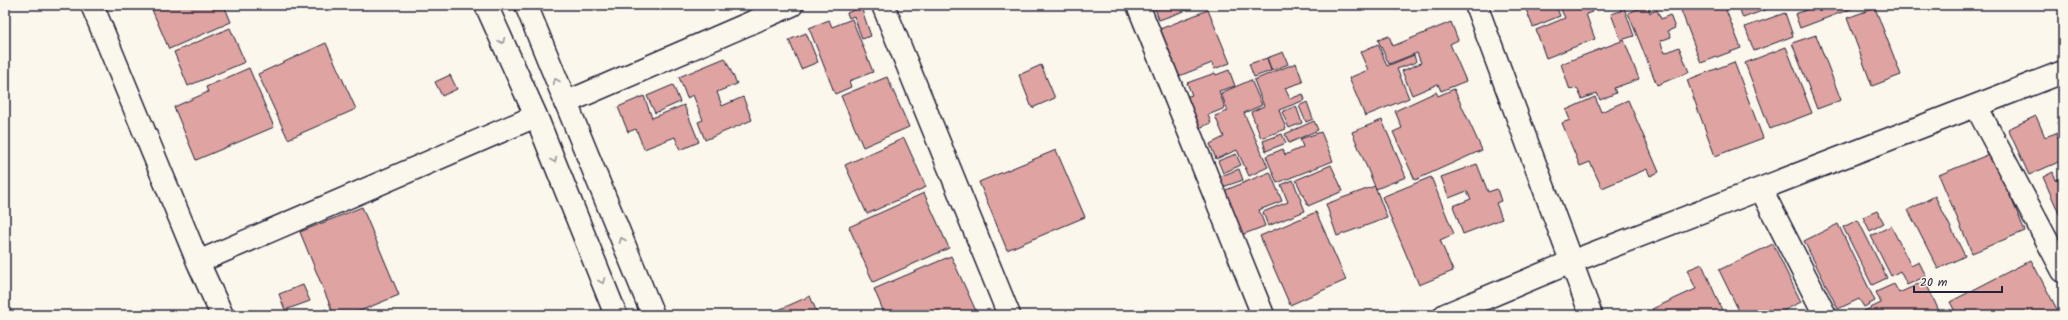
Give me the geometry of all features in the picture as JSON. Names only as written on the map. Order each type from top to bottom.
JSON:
[{"type":"street","points":[[92,5],[198,262],[222,315]]},
{"type":"street","points":[[486,5],[536,116],[616,315]]},
{"type":"street","points":[[526,5],[653,315]]},
{"type":"street","points":[[565,103],[792,5]]},
{"type":"street","points":[[883,5],[1009,315]]},
{"type":"street","points":[[1138,5],[1263,315]]},
{"type":"street","points":[[1476,5],[1591,315]]},
{"type":"street","points":[[1445,315],[1571,262],[2063,72]]},
{"type":"street","points":[[1976,106],[2063,271]]},
{"type":"street","points":[[198,262],[536,116]]},
{"type":"street","points":[[1761,189],[1825,315]]},
{"type":"building","points":[[150,5],[224,5],[231,22],[169,49]]},
{"type":"building","points":[[1154,5],[1201,5],[1159,20]]},
{"type":"building","points":[[1529,5],[1558,5],[1556,6],[1560,16],[1533,27],[1525,7]]},
{"type":"building","points":[[1564,5],[1589,5],[1592,12],[1586,14],[1595,39],[1546,58],[1536,30],[1565,18],[1560,7]]},
{"type":"building","points":[[1619,5],[1623,5],[1634,36],[1621,40],[1611,14],[1621,11]]},
{"type":"building","points":[[1648,5],[1650,13],[1657,10],[1661,19],[1670,15],[1675,28],[1668,31],[1671,37],[1660,41],[1665,53],[1679,47],[1689,72],[1657,85],[1628,13]]},
{"type":"building","points":[[1679,5],[1724,5],[1741,48],[1701,63]]},
{"type":"building","points":[[1738,5],[1778,5],[1743,18]]},
{"type":"building","points":[[1808,5],[1861,5],[1800,28],[1795,14],[1809,9]]},
{"type":"building","points":[[861,7],[871,36],[862,39],[854,16],[849,18],[847,13]]},
{"type":"building","points":[[1875,8],[1901,75],[1872,86],[1847,18]]},
{"type":"building","points":[[1208,10],[1230,63],[1214,69],[1212,63],[1179,76],[1160,29]]},
{"type":"building","points":[[1785,13],[1793,36],[1754,51],[1745,27]]},
{"type":"building","points":[[852,19],[873,72],[849,81],[851,87],[835,94],[809,28],[829,20],[832,27]]},
{"type":"building","points":[[1451,22],[1458,40],[1450,44],[1466,81],[1441,91],[1438,84],[1412,95],[1402,71],[1421,63],[1417,53],[1389,64],[1378,40],[1389,36],[1393,46]]},
{"type":"building","points":[[230,28],[245,62],[188,86],[174,52]]},
{"type":"building","points":[[806,33],[818,62],[801,69],[789,40]]},
{"type":"building","points":[[1816,35],[1841,100],[1817,109],[1792,43]]},
{"type":"building","points":[[1624,40],[1639,79],[1614,88],[1616,93],[1600,100],[1597,93],[1582,99],[1577,88],[1570,90],[1561,64]]},
{"type":"building","points":[[326,43],[356,109],[288,139],[258,74]]},
{"type":"building","points":[[1378,44],[1387,66],[1414,55],[1416,62],[1397,69],[1409,98],[1365,116],[1349,78],[1368,70],[1360,52]]},
{"type":"building","points":[[1786,47],[1812,113],[1770,129],[1745,63]]},
{"type":"building","points":[[1283,52],[1288,64],[1272,71],[1267,58]]},
{"type":"building","points":[[725,58],[737,84],[717,92],[722,106],[743,97],[752,120],[705,140],[698,122],[703,120],[693,95],[687,98],[679,77]]},
{"type":"building","points":[[1267,58],[1271,71],[1254,77],[1249,64]]},
{"type":"building","points":[[1734,62],[1763,138],[1715,156],[1687,80]]},
{"type":"building","points":[[1296,63],[1303,82],[1285,88],[1290,99],[1303,94],[1305,100],[1279,110],[1286,129],[1261,138],[1251,112],[1264,106],[1254,80]]},
{"type":"building","points":[[1041,65],[1055,98],[1032,108],[1019,75]]},
{"type":"building","points":[[249,68],[274,127],[196,160],[174,107],[208,92],[206,87]]},
{"type":"building","points":[[1229,70],[1235,86],[1219,91],[1225,108],[1208,115],[1211,123],[1192,131],[1179,99],[1192,95],[1187,83],[1215,73],[1216,75]]},
{"type":"building","points":[[450,75],[457,89],[442,96],[435,82]]},
{"type":"building","points":[[887,77],[909,127],[863,147],[841,96]]},
{"type":"building","points":[[1251,80],[1262,105],[1244,113],[1268,167],[1249,176],[1237,150],[1216,159],[1210,144],[1224,137],[1215,116],[1228,111],[1221,93]]},
{"type":"building","points":[[673,85],[680,102],[655,113],[647,96]]},
{"type":"building","points":[[1454,89],[1482,150],[1415,180],[1393,132],[1402,128],[1395,111],[1436,92],[1438,96]]},
{"type":"building","points":[[644,96],[652,118],[684,105],[699,142],[680,150],[675,137],[644,149],[636,129],[628,132],[618,107]]},
{"type":"building","points":[[1595,97],[1601,112],[1628,100],[1659,172],[1650,176],[1647,169],[1602,188],[1590,162],[1580,166],[1562,123],[1570,120],[1566,110]]},
{"type":"building","points":[[1307,102],[1313,119],[1306,122],[1299,106]]},
{"type":"building","points":[[1296,106],[1302,123],[1289,128],[1282,112]]},
{"type":"building","points":[[2036,116],[2045,137],[2056,133],[2063,150],[2063,160],[2029,175],[2008,129]]},
{"type":"building","points":[[1382,120],[1406,177],[1376,189],[1352,132]]},
{"type":"building","points":[[2063,120],[2063,136],[2057,122]]},
{"type":"building","points":[[1314,121],[1318,130],[1289,143],[1285,134]]},
{"type":"building","points":[[1321,132],[1333,161],[1277,183],[1266,156],[1283,149],[1285,155],[1303,147],[1300,139]]},
{"type":"building","points":[[1282,134],[1286,143],[1266,151],[1263,141]]},
{"type":"building","points":[[904,138],[926,187],[867,214],[845,165]]},
{"type":"building","points":[[1056,150],[1085,217],[1007,250],[979,182]]},
{"type":"building","points":[[1992,153],[2025,231],[1972,253],[1939,175]]},
{"type":"building","points":[[1236,154],[1241,165],[1223,173],[1218,161]]},
{"type":"building","points":[[1477,164],[1488,192],[1497,189],[1501,201],[1496,203],[1502,219],[1463,234],[1453,206],[1471,199],[1467,191],[1449,198],[1441,177]]},
{"type":"building","points":[[1331,165],[1343,191],[1308,206],[1296,180]]},
{"type":"building","points":[[1239,169],[1243,180],[1220,188],[1216,178]]},
{"type":"building","points":[[1270,172],[1282,201],[1259,210],[1265,226],[1239,236],[1221,192]]},
{"type":"building","points":[[2053,172],[2056,180],[2063,177],[2063,218],[2061,218],[2043,177]]},
{"type":"building","points":[[1431,177],[1454,234],[1440,240],[1453,271],[1419,285],[1382,197]]},
{"type":"building","points":[[1293,180],[1305,211],[1268,226],[1263,212],[1288,202],[1281,185]]},
{"type":"building","points":[[1375,186],[1387,218],[1337,236],[1326,204]]},
{"type":"building","points":[[924,193],[949,248],[873,282],[849,227]]},
{"type":"building","points":[[1935,196],[1965,256],[1938,269],[1908,210]]},
{"type":"building","points":[[362,207],[399,295],[350,315],[334,315],[300,232]]},
{"type":"building","points":[[1877,211],[1884,223],[1870,231],[1863,217]]},
{"type":"building","points":[[1316,212],[1346,280],[1290,305],[1260,236]]},
{"type":"building","points":[[1858,220],[1887,278],[1872,285],[1843,227]]},
{"type":"building","points":[[1838,224],[1875,301],[1864,307],[1859,299],[1838,309],[1804,241]]},
{"type":"building","points":[[1891,226],[1911,266],[1919,262],[1926,276],[1907,285],[1900,271],[1891,276],[1871,236]]},
{"type":"building","points":[[1773,244],[1801,302],[1775,315],[1741,315],[1719,270]]},
{"type":"building","points":[[951,256],[976,311],[967,315],[885,315],[874,289]]},
{"type":"building","points":[[2031,260],[2060,315],[1957,315],[1950,302]]},
{"type":"building","points":[[1702,264],[1724,315],[1655,315],[1652,309],[1696,289],[1687,270]]},
{"type":"building","points":[[1925,281],[1941,315],[1856,315],[1881,303],[1876,292],[1894,284],[1899,293]]},
{"type":"building","points":[[303,285],[310,301],[285,310],[279,294]]},
{"type":"building","points":[[810,296],[818,315],[767,315]]},
{"type":"building","points":[[326,309],[329,315],[313,315]]}]
